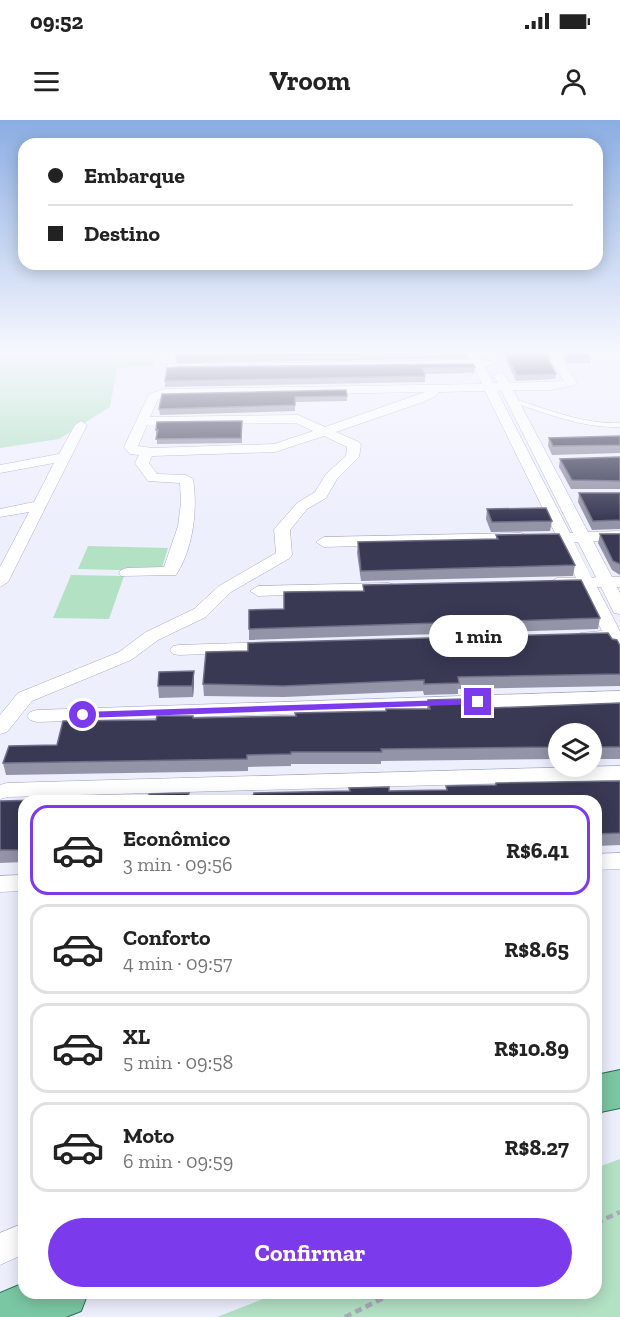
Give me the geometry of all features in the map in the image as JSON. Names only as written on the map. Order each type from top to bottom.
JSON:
[{"type":"main road","points":[[602,1093],[620,1089]]},
{"type":"main road","points":[[3,1317],[48,1299]]},
{"type":"street","points":[[149,408],[132,447],[135,451],[263,449],[393,408]]},
{"type":"street","points":[[499,408],[618,641]]},
{"type":"street","points":[[519,408],[568,496],[581,537],[613,582],[620,609]]},
{"type":"street","points":[[0,728],[26,697],[125,656],[152,636],[200,613],[225,589],[284,555],[282,529],[302,506],[321,495],[331,477],[352,457],[354,445],[303,420],[143,421]]},
{"type":"street","points":[[0,582],[6,564],[81,425]]},
{"type":"street","points":[[598,438],[620,438]]},
{"type":"street","points":[[128,573],[170,573],[184,534],[190,496],[186,478],[153,478],[142,463],[147,452]]},
{"type":"street","points":[[0,469],[62,458]]},
{"type":"street","points":[[527,462],[549,461]]},
{"type":"street","points":[[544,496],[568,496]]},
{"type":"street","points":[[0,513],[38,506]]},
{"type":"street","points":[[324,542],[620,536]]},
{"type":"street","points":[[542,584],[613,582]]},
{"type":"street","points":[[258,591],[401,588]]},
{"type":"street","points":[[567,638],[618,641]]},
{"type":"street","points":[[178,650],[296,646]]},
{"type":"street","points":[[37,716],[620,697]]},
{"type":"street","points":[[0,792],[620,772]]},
{"type":"street","points":[[602,862],[620,861]]},
{"type":"street","points":[[0,884],[18,884]]},
{"type":"street","points":[[0,1249],[18,1241]]},
{"type":"lane","points":[[536,408],[574,421],[607,426],[620,425]]},
{"type":"path","points":[[602,1220],[620,1212]]},
{"type":"path","points":[[345,1317],[382,1299]]},
{"type":"green space","points":[[0,408],[109,408],[59,439],[0,448]]},
{"type":"green space","points":[[88,546],[168,548],[161,571],[78,569]]},
{"type":"green space","points":[[71,575],[124,576],[109,619],[53,618]]},
{"type":"green space","points":[[620,1159],[620,1317],[217,1317],[263,1299],[602,1299],[602,1166]]},
{"type":"building","points":[[242,421],[241,438],[156,439],[157,422]]},
{"type":"building","points":[[620,436],[620,445],[553,446],[549,438]]},
{"type":"building","points":[[620,457],[620,481],[572,480],[560,459]]},
{"type":"building","points":[[579,493],[620,493],[620,520],[593,521]]},
{"type":"building","points":[[546,508],[552,521],[492,522],[487,509]]},
{"type":"building","points":[[559,534],[575,565],[361,571],[358,542],[498,539],[496,535]]},
{"type":"building","points":[[600,534],[620,534],[620,564],[613,561]]},
{"type":"building","points":[[581,580],[600,618],[249,629],[249,610],[284,609],[284,592],[364,591],[363,585]]},
{"type":"building","points":[[608,633],[612,639],[617,640],[620,646],[620,674],[458,677],[459,683],[424,684],[424,680],[283,686],[203,684],[206,652],[248,651],[248,643]]},
{"type":"building","points":[[194,671],[192,686],[158,686],[159,672]]},
{"type":"building","points":[[463,699],[468,709],[620,703],[620,747],[602,747],[602,723],[548,723],[548,747],[291,752],[291,754],[247,755],[247,759],[3,763],[9,746],[57,745],[63,721],[156,720],[157,716],[193,716],[193,718],[296,716],[295,713],[430,709],[428,700]]},
{"type":"building","points":[[620,781],[620,833],[602,834],[602,795],[253,795],[254,793],[350,791],[349,788],[389,787],[389,791],[447,790],[446,786],[496,785],[496,783]]},
{"type":"building","points":[[189,793],[188,795],[149,795],[149,794]]},
{"type":"building","points":[[0,801],[18,801],[18,850],[0,850]]},
{"type":"route","points":[[83,715],[478,702]]}]
